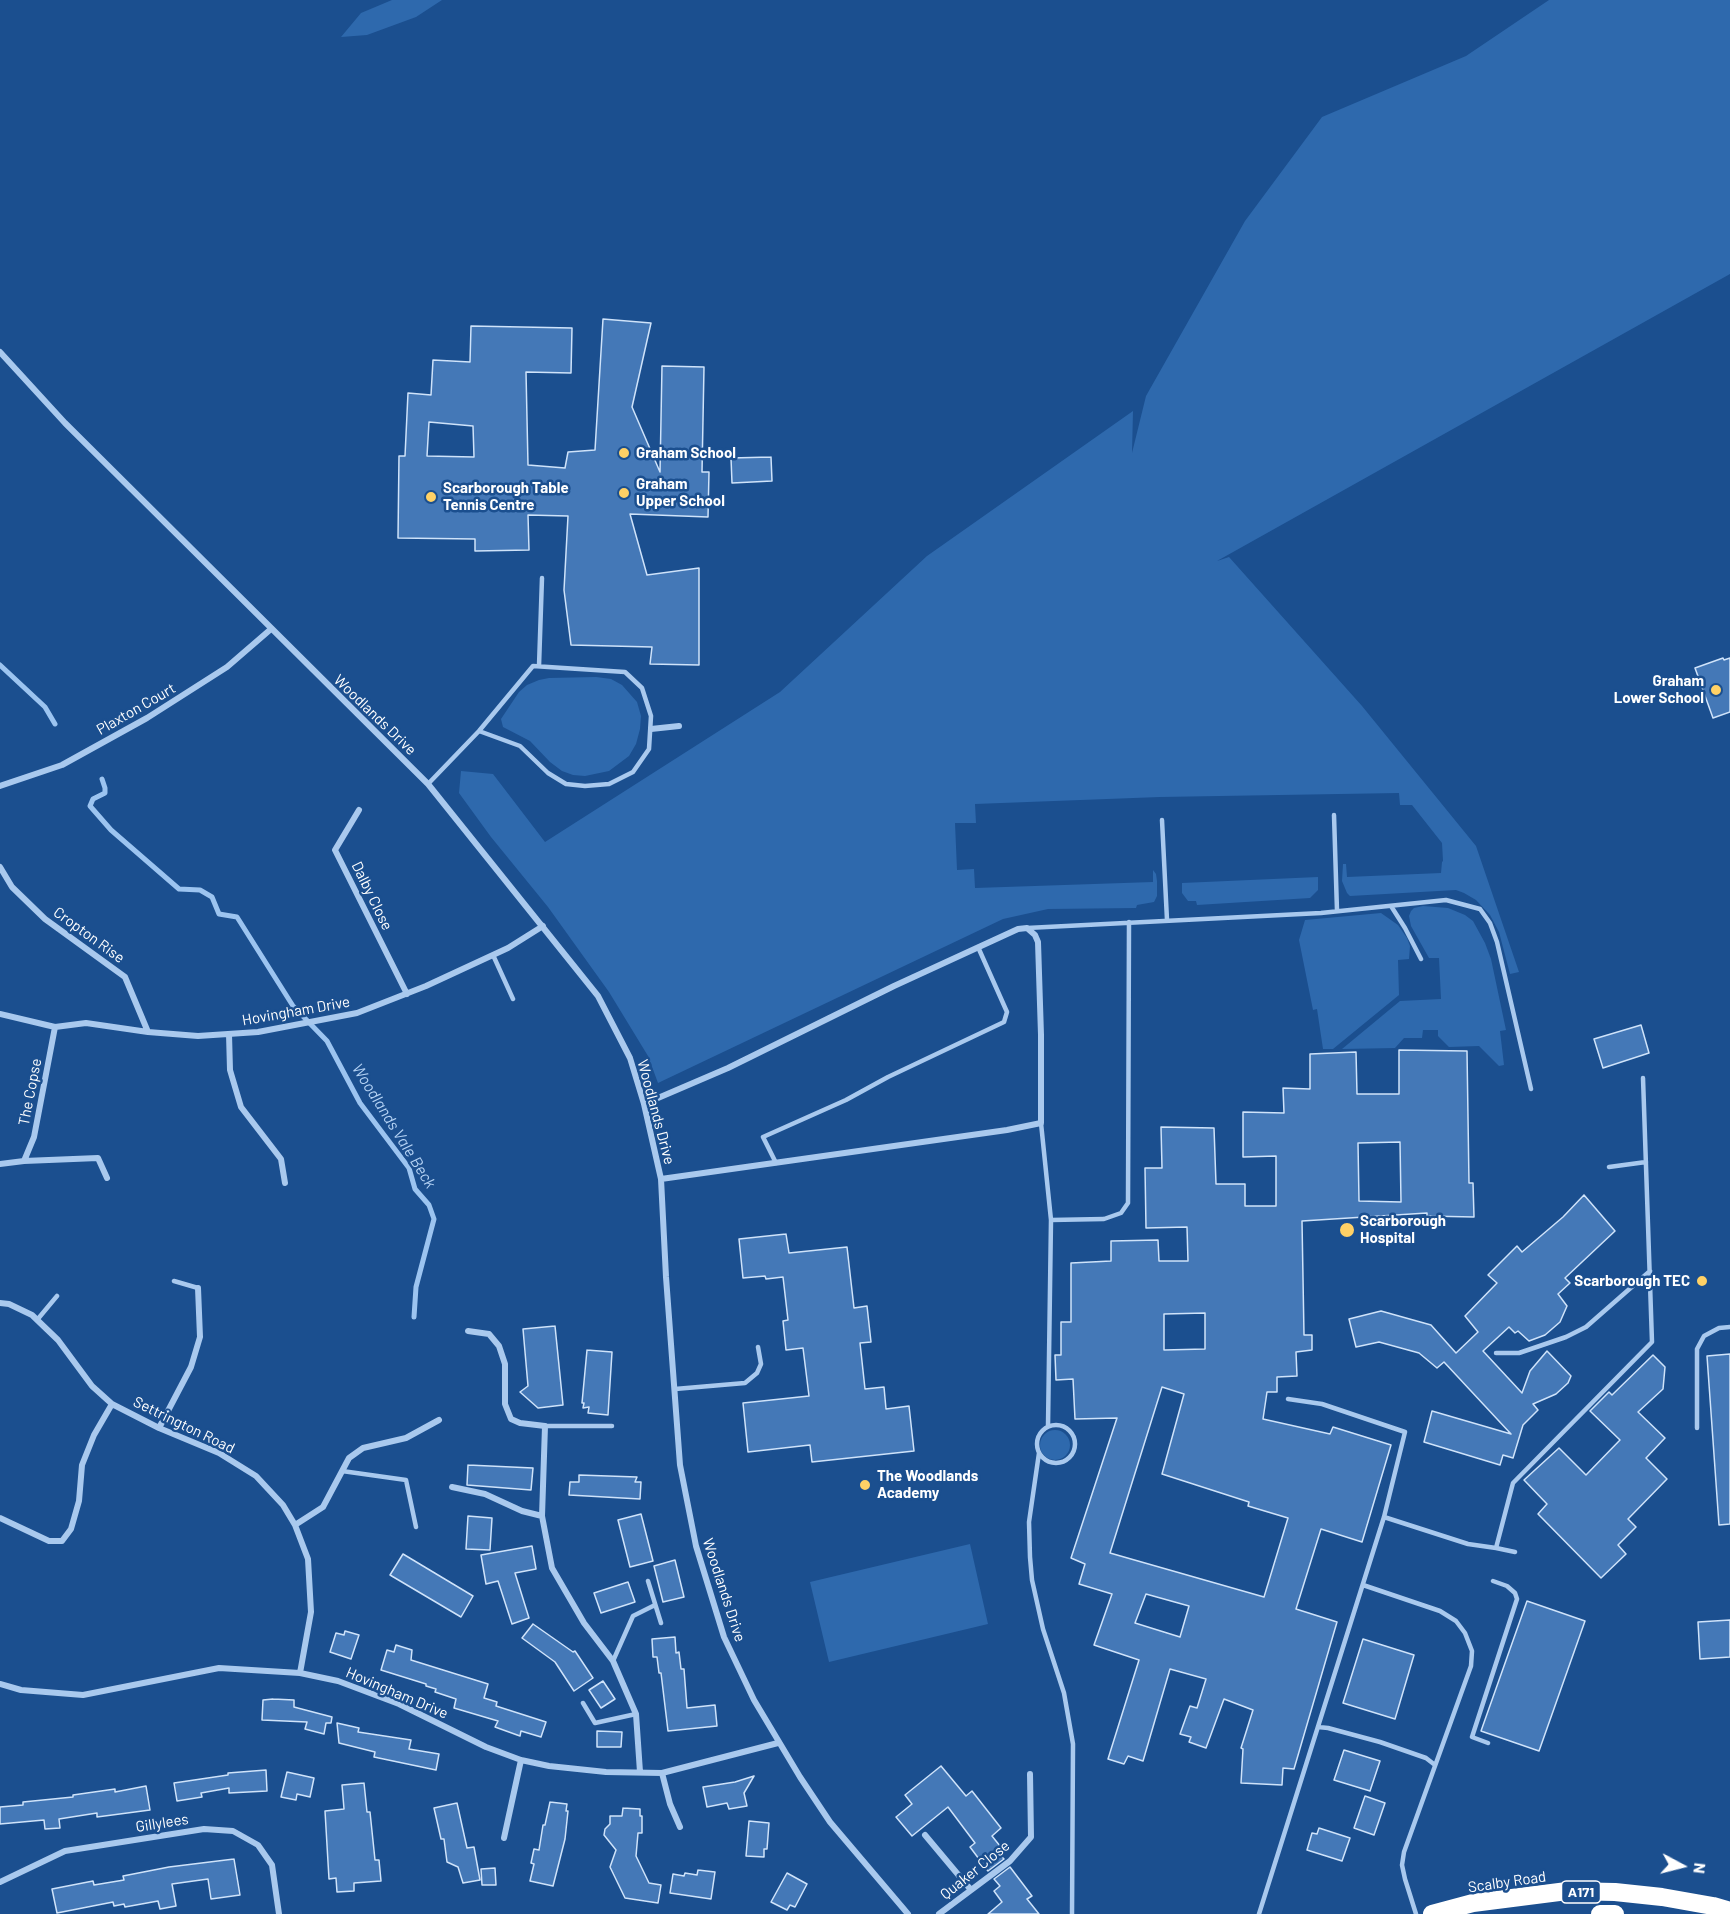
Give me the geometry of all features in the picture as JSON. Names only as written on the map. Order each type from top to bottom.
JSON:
[{"type":"highway","name":"Scalby Road","points":[[1432,1914],[1473,1903],[1568,1891],[1662,1897],[1730,1911]]},
{"type":"highway","name":"A171","points":[[1600,1914],[1615,1914]]},
{"type":"street","name":"Woodlands Drive","points":[[0,352],[65,423],[428,784],[598,996],[630,1058],[645,1104],[661,1179],[680,1466],[696,1546],[724,1637],[754,1700],[778,1743],[830,1822],[908,1914]]},
{"type":"street","name":"Plaxton Court","points":[[0,786],[62,765],[147,718],[227,667],[271,629]]},
{"type":"street","points":[[651,729],[679,726]]},
{"type":"street","name":"Dalby Close","points":[[359,810],[336,850],[407,994]]},
{"type":"street","name":"Cropton Rise","points":[[0,867],[12,887],[45,919],[125,977],[148,1032]]},
{"type":"street","name":"Hovingham Drive","points":[[0,1014],[55,1027],[86,1023],[198,1036],[258,1032],[357,1013],[407,994],[508,948],[543,926]]},
{"type":"street","points":[[645,1104],[728,1068],[894,986],[1018,929],[1027,928],[1035,935],[1038,942],[1041,1123],[777,1164],[661,1179]]},
{"type":"street","name":"The Copse","points":[[24,1161],[34,1137],[55,1027]]},
{"type":"street","points":[[229,1034],[230,1070],[241,1107],[281,1159],[285,1183]]},
{"type":"street","points":[[0,1164],[98,1158],[107,1178]]},
{"type":"street","points":[[159,1428],[191,1368],[200,1337],[198,1288]]},
{"type":"street","name":"Settrington Road","points":[[0,1304],[9,1304],[32,1315],[58,1340],[92,1386],[112,1404],[159,1428],[219,1453],[256,1476],[283,1505],[295,1525],[308,1559],[311,1612],[300,1673]]},
{"type":"street","points":[[468,1331],[489,1334],[499,1346],[505,1364],[505,1404],[511,1419],[520,1423],[545,1426],[542,1516],[552,1568],[584,1623],[613,1661],[636,1714],[639,1772]]},
{"type":"street","points":[[0,1518],[49,1541],[62,1541],[71,1529],[79,1501],[82,1465],[94,1435],[112,1404]]},
{"type":"street","points":[[295,1525],[323,1507],[349,1458],[363,1448],[406,1438],[439,1420]]},
{"type":"street","points":[[452,1487],[485,1494],[522,1511],[542,1516]]},
{"type":"street","name":"Hovingham Drive","points":[[0,1684],[21,1690],[83,1695],[219,1668],[300,1673],[338,1681],[399,1704],[486,1747],[521,1760],[549,1766],[606,1772],[662,1773],[778,1743]]},
{"type":"street","points":[[504,1838],[521,1760]]},
{"type":"street","points":[[662,1773],[670,1804],[680,1827]]},
{"type":"street","name":"Quaker Close","points":[[939,1914],[1010,1861],[1031,1837],[1030,1774]]},
{"type":"street","name":"Gillylees","points":[[0,1882],[65,1851],[204,1829],[234,1831],[258,1845],[272,1865],[279,1914]]},
{"type":"street","points":[[925,1836],[971,1890]]},
{"type":"lane","points":[[539,666],[542,578]]},
{"type":"lane","points":[[428,784],[478,731],[533,666],[625,672],[642,688],[651,716],[648,749],[633,772],[609,784],[585,786],[566,784],[548,773],[520,746],[478,731]]},
{"type":"lane","points":[[1334,815],[1337,911]]},
{"type":"lane","points":[[1162,820],[1167,920]]},
{"type":"lane","points":[[1027,928],[1337,911],[1446,900],[1480,909],[1490,923],[1497,942],[1531,1089]]},
{"type":"lane","points":[[1391,906],[1420,958]]},
{"type":"lane","points":[[1051,1220],[1104,1219],[1121,1214],[1128,1203],[1129,922]]},
{"type":"lane","points":[[777,1164],[763,1137],[846,1100],[888,1077],[1004,1022],[1007,1012],[978,947]]},
{"type":"lane","points":[[493,955],[513,999]]},
{"type":"lane","points":[[1496,1548],[1513,1483],[1652,1342],[1643,1078]]},
{"type":"lane","points":[[1041,1123],[1051,1220],[1048,1426]]},
{"type":"lane","points":[[1609,1167],[1646,1162]]},
{"type":"lane","points":[[1496,1353],[1519,1353],[1566,1337],[1586,1327],[1650,1271]]},
{"type":"lane","points":[[174,1281],[198,1288]]},
{"type":"lane","points":[[37,1320],[57,1296]]},
{"type":"lane","points":[[1697,1428],[1697,1349],[1704,1336],[1719,1328],[1730,1327]]},
{"type":"lane","points":[[675,1389],[745,1383],[757,1373],[761,1364],[758,1347]]},
{"type":"lane","points":[[1258,1914],[1384,1517],[1405,1432],[1322,1404],[1288,1399]]},
{"type":"lane","points":[[1039,1453],[1049,1462],[1056,1464],[1065,1462],[1075,1450],[1076,1443],[1072,1433],[1064,1426],[1053,1425],[1048,1426],[1039,1436],[1037,1444],[1039,1453],[1029,1522],[1031,1569],[1043,1629],[1064,1693],[1073,1744],[1072,1914]]},
{"type":"lane","points":[[545,1426],[612,1426]]},
{"type":"lane","points":[[342,1471],[406,1480],[416,1527]]},
{"type":"lane","points":[[1384,1517],[1468,1544],[1515,1552]]},
{"type":"lane","points":[[648,1581],[660,1623]]},
{"type":"lane","points":[[1488,1743],[1472,1737],[1516,1599],[1515,1593],[1506,1586],[1493,1581]]},
{"type":"lane","points":[[1363,1585],[1440,1611],[1455,1621],[1465,1633],[1472,1651],[1471,1666],[1404,1852],[1402,1865],[1416,1914]]},
{"type":"lane","points":[[613,1661],[633,1616],[655,1605]]},
{"type":"lane","points":[[583,1703],[595,1723],[636,1714]]},
{"type":"lane","points":[[1318,1727],[1380,1742],[1426,1758],[1435,1765]]},
{"type":"shaded area","points":[[392,0],[442,0],[416,17],[367,35],[341,37],[361,13]]},
{"type":"shaded area","points":[[1549,0],[1730,0],[1730,274],[1217,561],[1229,557],[1362,706],[1476,846],[1519,972],[1510,974],[1499,932],[1490,915],[1476,900],[1464,893],[1456,890],[1350,896],[1347,893],[1342,881],[1343,864],[1346,864],[1347,877],[1441,873],[1442,843],[1412,805],[1400,805],[1399,793],[1160,797],[975,804],[976,823],[955,823],[957,870],[974,869],[975,888],[1153,882],[1153,870],[1157,881],[1157,896],[1154,902],[1137,905],[1136,908],[1048,909],[1003,919],[658,1083],[648,1056],[609,992],[548,907],[491,837],[459,793],[461,771],[493,774],[545,842],[780,692],[927,556],[1133,411],[1132,453],[1146,396],[1245,221],[1322,117],[1466,56]]},
{"type":"shaded area","points":[[549,678],[611,679],[622,685],[637,702],[641,716],[636,744],[629,756],[609,771],[585,776],[562,771],[530,741],[503,727],[501,719],[519,692],[527,685]]},
{"type":"shaded area","points":[[1318,877],[1318,890],[1310,898],[1197,905],[1196,901],[1188,901],[1182,893],[1182,883]]},
{"type":"shaded area","points":[[1423,906],[1448,908],[1465,915],[1473,921],[1485,943],[1491,959],[1506,1030],[1500,1031],[1504,1065],[1499,1066],[1479,1046],[1449,1047],[1438,1036],[1438,1030],[1423,1030],[1422,1038],[1404,1038],[1395,1048],[1342,1049],[1400,1001],[1441,999],[1439,958],[1429,958],[1411,926],[1409,916],[1414,908]]},
{"type":"shaded area","points":[[1381,913],[1398,925],[1410,946],[1409,959],[1398,960],[1399,995],[1333,1049],[1323,1049],[1317,1009],[1313,1010],[1299,940],[1305,920]]},
{"type":"shaded area","points":[[1055,1430],[1065,1435],[1070,1445],[1065,1455],[1055,1460],[1045,1455],[1040,1445],[1045,1435]]},
{"type":"shaded area","points":[[970,1544],[988,1624],[829,1662],[810,1582]]},
{"type":"building","points":[[603,319],[651,323],[632,407],[660,472],[662,366],[704,367],[702,472],[709,472],[708,517],[630,514],[647,575],[699,568],[699,665],[650,664],[652,647],[571,645],[564,590],[568,516],[528,515],[529,550],[475,551],[475,539],[398,538],[399,456],[405,456],[408,393],[431,395],[433,360],[470,362],[471,326],[572,328],[571,373],[526,372],[528,465],[565,468],[568,452],[595,450]],"holes":[[[429,422],[473,426],[474,457],[427,456]]]},
{"type":"building","points":[[771,457],[772,481],[732,483],[731,458]]},
{"type":"building","name":"Graham Lower School","points":[[1723,658],[1724,660],[1730,658],[1730,712],[1713,718],[1695,668]]},
{"type":"building","points":[[1641,1025],[1649,1053],[1603,1068],[1594,1039]]},
{"type":"building","points":[[1399,1050],[1467,1051],[1469,1183],[1473,1183],[1474,1217],[1427,1216],[1427,1213],[1302,1221],[1304,1335],[1312,1335],[1312,1350],[1296,1352],[1297,1376],[1277,1377],[1277,1392],[1267,1392],[1263,1419],[1330,1434],[1333,1427],[1391,1445],[1362,1542],[1321,1529],[1296,1609],[1337,1622],[1294,1769],[1283,1768],[1282,1785],[1241,1783],[1243,1749],[1241,1748],[1253,1710],[1224,1699],[1206,1748],[1189,1742],[1191,1737],[1180,1734],[1190,1706],[1197,1708],[1206,1679],[1170,1669],[1143,1761],[1128,1756],[1124,1764],[1108,1759],[1139,1660],[1094,1645],[1112,1594],[1079,1584],[1085,1564],[1071,1558],[1117,1418],[1075,1419],[1073,1379],[1056,1380],[1055,1355],[1061,1355],[1061,1322],[1071,1322],[1071,1263],[1111,1261],[1111,1241],[1158,1240],[1159,1261],[1188,1261],[1187,1227],[1146,1228],[1145,1168],[1162,1168],[1161,1127],[1214,1128],[1216,1184],[1245,1184],[1245,1206],[1276,1206],[1276,1156],[1243,1157],[1243,1112],[1284,1113],[1283,1088],[1310,1089],[1310,1054],[1356,1052],[1357,1094],[1399,1094]],"holes":[[[1400,1142],[1401,1202],[1359,1201],[1358,1143]],[[1205,1313],[1205,1349],[1164,1350],[1164,1314]],[[1162,1387],[1184,1394],[1162,1474],[1249,1502],[1248,1506],[1288,1518],[1264,1597],[1110,1553]],[[1146,1594],[1189,1606],[1180,1637],[1135,1623]]]},
{"type":"building","points":[[1584,1195],[1615,1231],[1565,1278],[1570,1283],[1558,1294],[1567,1306],[1560,1322],[1545,1335],[1529,1341],[1518,1331],[1515,1333],[1509,1327],[1483,1351],[1522,1393],[1530,1371],[1547,1351],[1571,1376],[1568,1383],[1556,1394],[1533,1404],[1538,1410],[1523,1425],[1513,1458],[1503,1455],[1500,1465],[1424,1442],[1432,1411],[1511,1434],[1444,1362],[1437,1368],[1419,1353],[1379,1342],[1356,1347],[1349,1319],[1381,1311],[1431,1325],[1456,1353],[1478,1332],[1465,1316],[1497,1283],[1488,1275],[1517,1246],[1522,1252],[1563,1217]]},
{"type":"building","points":[[786,1234],[789,1253],[847,1247],[854,1308],[867,1306],[871,1342],[860,1343],[865,1389],[884,1387],[886,1409],[909,1406],[914,1451],[812,1462],[810,1445],[748,1452],[743,1403],[809,1396],[803,1348],[786,1350],[783,1321],[788,1320],[783,1277],[743,1278],[739,1239]]},
{"type":"building","points":[[555,1326],[563,1405],[538,1408],[520,1392],[528,1386],[523,1329]]},
{"type":"building","points":[[587,1350],[612,1352],[608,1415],[588,1413],[589,1407],[583,1408]]},
{"type":"building","points":[[1730,1354],[1730,1524],[1719,1525],[1707,1356]]},
{"type":"building","points":[[1653,1355],[1665,1367],[1663,1389],[1638,1412],[1665,1438],[1646,1458],[1667,1479],[1628,1519],[1636,1527],[1618,1545],[1626,1554],[1601,1578],[1538,1514],[1547,1504],[1524,1480],[1559,1448],[1586,1475],[1620,1440],[1590,1411],[1609,1392],[1612,1395]]},
{"type":"building","points":[[468,1465],[533,1468],[531,1490],[467,1485]]},
{"type":"building","points":[[579,1475],[637,1477],[635,1482],[641,1482],[640,1499],[569,1495],[570,1482],[579,1482]]},
{"type":"building","points":[[641,1514],[653,1561],[630,1567],[618,1520]]},
{"type":"building","points":[[468,1516],[492,1518],[490,1550],[466,1549]]},
{"type":"building","points":[[532,1546],[536,1569],[515,1573],[529,1618],[512,1624],[498,1581],[486,1584],[481,1555]]},
{"type":"building","points":[[403,1554],[473,1596],[461,1617],[390,1575]]},
{"type":"building","points":[[675,1560],[684,1597],[663,1602],[654,1566]]},
{"type":"building","points":[[628,1582],[635,1602],[601,1613],[594,1593]]},
{"type":"building","points":[[1527,1601],[1585,1621],[1539,1751],[1481,1731]]},
{"type":"building","points":[[1730,1620],[1730,1657],[1700,1659],[1698,1622]]},
{"type":"building","points":[[533,1624],[573,1652],[575,1651],[593,1678],[574,1691],[555,1662],[522,1638]]},
{"type":"building","points":[[345,1631],[359,1635],[351,1659],[330,1652],[336,1633],[344,1635]]},
{"type":"building","points":[[675,1637],[676,1653],[679,1652],[681,1669],[684,1669],[687,1708],[715,1705],[717,1726],[668,1731],[661,1673],[659,1673],[657,1657],[653,1657],[652,1639]]},
{"type":"building","points":[[1363,1639],[1414,1655],[1395,1719],[1343,1703]]},
{"type":"building","points":[[396,1645],[412,1650],[411,1660],[488,1684],[484,1698],[497,1702],[496,1706],[546,1722],[541,1737],[521,1731],[520,1736],[495,1727],[498,1721],[454,1708],[456,1699],[435,1692],[436,1689],[426,1684],[381,1670],[387,1650],[394,1652]]},
{"type":"building","points":[[603,1681],[615,1699],[601,1708],[589,1690]]},
{"type":"building","points":[[263,1700],[294,1700],[294,1707],[332,1717],[331,1723],[326,1723],[324,1734],[305,1729],[307,1722],[262,1720]]},
{"type":"building","points":[[337,1723],[359,1728],[358,1732],[411,1740],[409,1749],[439,1754],[436,1770],[374,1757],[375,1752],[339,1743]]},
{"type":"building","points":[[597,1731],[622,1732],[621,1747],[597,1747]]},
{"type":"building","points":[[1344,1750],[1380,1761],[1370,1791],[1334,1780]]},
{"type":"building","points":[[941,1766],[966,1796],[972,1791],[1001,1828],[992,1836],[1004,1851],[1000,1855],[1004,1859],[988,1871],[970,1847],[975,1843],[948,1807],[912,1836],[896,1817],[912,1804],[905,1795]]},
{"type":"building","points":[[266,1770],[267,1791],[229,1793],[229,1788],[201,1793],[202,1797],[177,1801],[174,1783],[228,1775],[228,1773]]},
{"type":"building","points":[[287,1772],[314,1778],[310,1797],[297,1794],[296,1800],[281,1797]]},
{"type":"building","points":[[754,1776],[744,1793],[747,1806],[729,1809],[727,1803],[707,1807],[703,1787],[735,1782]]},
{"type":"building","points":[[364,1783],[367,1812],[370,1812],[375,1860],[379,1860],[381,1881],[354,1883],[354,1891],[337,1892],[336,1878],[329,1879],[325,1811],[344,1809],[342,1785]]},
{"type":"building","points":[[146,1786],[150,1810],[97,1817],[97,1813],[59,1819],[60,1828],[45,1829],[44,1820],[0,1824],[0,1807]]},
{"type":"building","points":[[1365,1796],[1385,1803],[1374,1835],[1354,1828]]},
{"type":"building","points":[[550,1802],[567,1804],[566,1811],[568,1811],[565,1839],[553,1886],[530,1881],[534,1864],[531,1863],[534,1849],[539,1850]]},
{"type":"building","points":[[457,1803],[467,1848],[474,1847],[480,1880],[463,1883],[458,1867],[447,1862],[444,1839],[441,1839],[434,1808]]},
{"type":"building","points":[[623,1808],[640,1809],[642,1833],[638,1833],[636,1856],[649,1883],[661,1885],[658,1903],[625,1898],[610,1867],[616,1850],[604,1835],[605,1829],[610,1824],[610,1816],[622,1816]]},
{"type":"building","points":[[749,1821],[769,1823],[767,1849],[764,1849],[764,1857],[746,1856]]},
{"type":"building","points":[[1319,1828],[1350,1838],[1342,1861],[1307,1850],[1312,1833],[1317,1834]]},
{"type":"building","points":[[234,1859],[240,1895],[211,1899],[208,1879],[172,1884],[176,1906],[160,1909],[158,1901],[125,1907],[124,1904],[114,1906],[113,1902],[57,1913],[52,1889],[93,1881],[94,1885],[124,1880],[123,1876],[169,1867]]},
{"type":"building","points":[[1010,1867],[1032,1896],[1027,1899],[1039,1914],[988,1914],[1002,1902],[994,1891],[1000,1886],[994,1879]]},
{"type":"building","points":[[495,1868],[496,1885],[482,1885],[481,1869]]},
{"type":"building","points":[[698,1870],[715,1872],[711,1899],[670,1893],[673,1874],[697,1875]]},
{"type":"building","points":[[787,1873],[807,1884],[795,1907],[790,1905],[787,1910],[771,1902]]},
{"type":"waterway","name":"Woodlands Vale Beck","points":[[0,665],[45,707],[55,724]]},
{"type":"waterway","name":"Woodlands Vale Beck","points":[[102,779],[105,793],[93,799],[90,806],[111,830],[179,889],[200,890],[212,897],[219,914],[237,917],[293,1006],[327,1041],[360,1103],[409,1168],[415,1189],[429,1205],[434,1219],[416,1287],[414,1317]]},
{"type":"place","name":"Graham School","points":[[624,453]]},
{"type":"place","name":"Graham Upper School","points":[[624,493]]},
{"type":"place","name":"Scarborough Table Tennis Centre","points":[[431,497]]},
{"type":"place","name":"Graham Lower School","points":[[1716,690]]},
{"type":"place","name":"Scarborough Hospital","points":[[1347,1230]]},
{"type":"place","name":"Scarborough TEC","points":[[1702,1281]]},
{"type":"place","name":"The Woodlands Academy","points":[[865,1485]]}]
